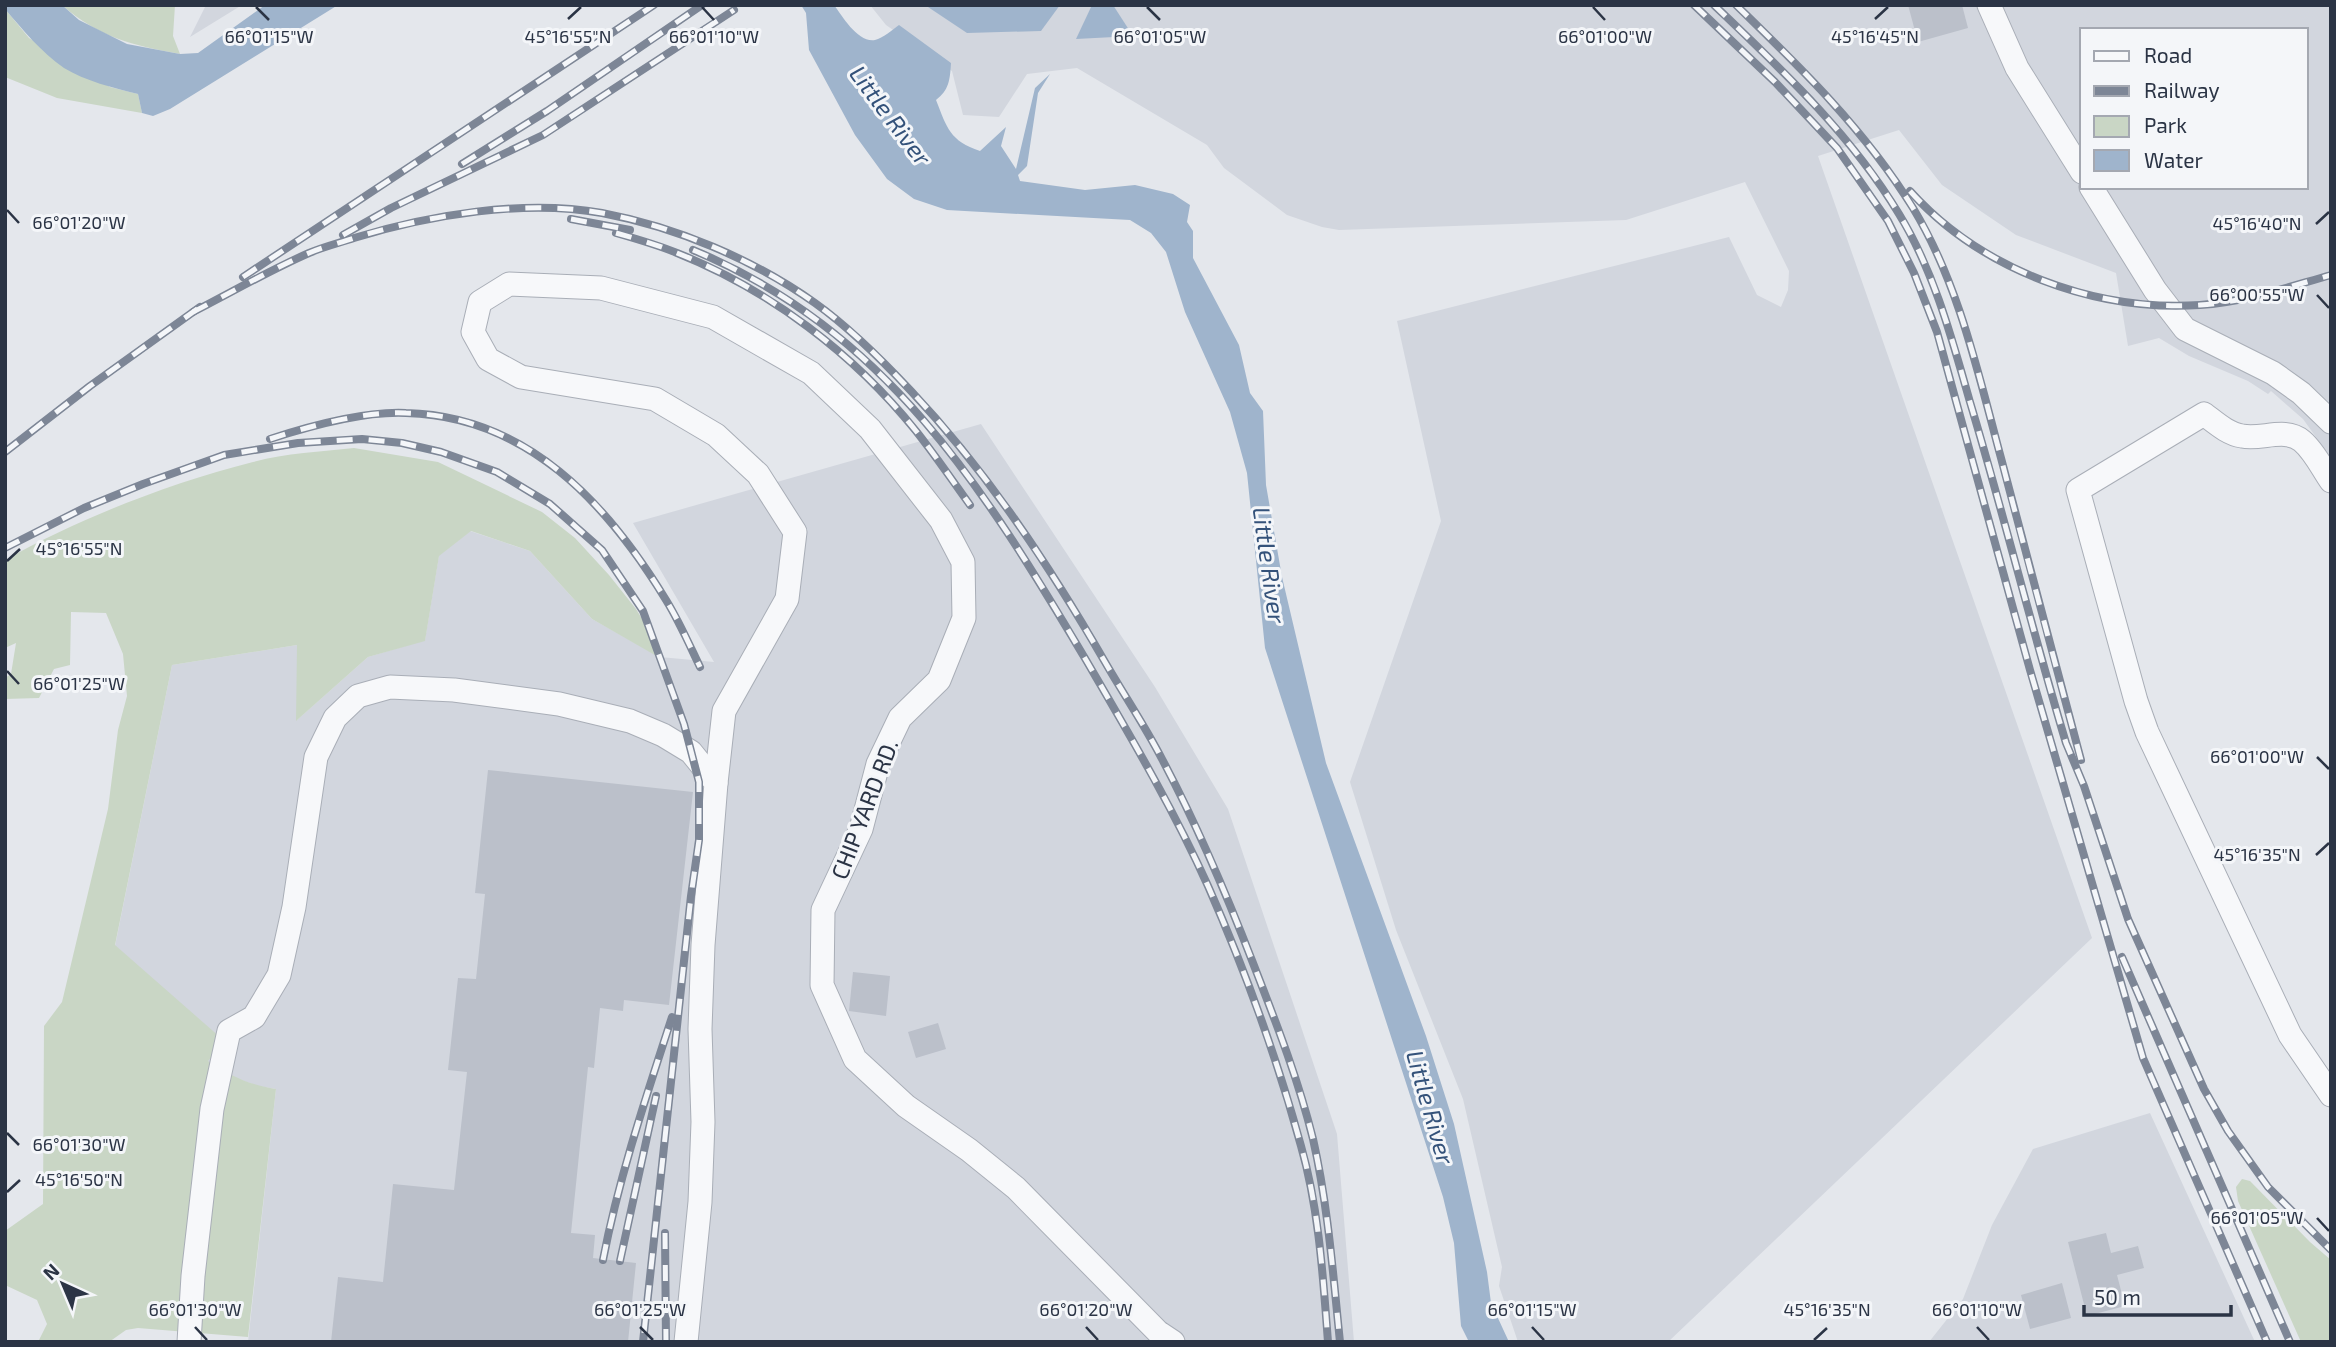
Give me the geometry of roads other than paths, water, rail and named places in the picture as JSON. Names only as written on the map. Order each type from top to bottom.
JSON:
[{"type":"lane","points":[[1989,5],[2008,50],[2080,169]]},
{"type":"lane","points":[[2092,189],[2160,298],[2185,329],[2273,373],[2301,393],[2331,422]]},
{"type":"lane","name":"CHIP YARD RD.","points":[[686,1342],[700,1202],[703,945],[724,711],[787,599],[794,532],[758,474],[716,435],[655,399],[521,377],[488,359],[473,332],[480,302],[509,284],[601,288],[713,317],[811,373],[870,429],[941,520],[963,562],[964,618],[939,680],[900,718],[878,764],[861,829],[823,910],[822,985],[855,1059],[906,1107],[969,1150],[1016,1188],[1158,1332],[1173,1342]]},
{"type":"lane","points":[[2328,1087],[2290,1035],[2147,732],[2078,490],[2204,414],[2240,436],[2294,436],[2309,449],[2331,481]]},
{"type":"lane","points":[[189,1342],[189,1315],[212,1109],[229,1031],[254,1017],[279,975],[294,907],[316,757],[335,718],[358,696],[390,687],[454,690],[559,704],[630,722],[663,735],[691,752],[716,783]]},
{"type":"water","points":[[5,5],[62,5],[79,20],[127,44],[180,54],[198,53],[265,5],[338,5],[170,109],[153,116],[142,113],[138,94],[72,73],[56,62],[26,33],[5,9]]},
{"type":"water","name":"Little River","points":[[801,5],[834,5],[857,33],[869,40],[881,38],[899,25],[951,63],[948,84],[936,100],[947,126],[962,143],[980,151],[1006,127],[1001,146],[1016,169],[1035,88],[1050,74],[1038,93],[1027,166],[1018,175],[1020,181],[1085,190],[1135,185],[1173,194],[1190,205],[1187,222],[1193,231],[1193,258],[1239,345],[1250,393],[1263,411],[1266,485],[1282,577],[1326,763],[1426,1036],[1454,1124],[1487,1272],[1491,1303],[1509,1342],[1469,1342],[1461,1326],[1454,1243],[1443,1197],[1265,648],[1247,473],[1230,412],[1185,312],[1166,252],[1151,233],[1130,220],[947,210],[914,199],[887,179],[855,135],[809,50],[806,13]]},
{"type":"water","points":[[925,5],[1060,5],[1041,31],[967,33]]},
{"type":"water","points":[[1092,5],[1113,5],[1133,36],[1076,39]]},
{"type":"railway","points":[[243,277],[654,5]]},
{"type":"railway","points":[[462,164],[547,111],[702,5]]},
{"type":"railway","points":[[1694,5],[1775,82],[1837,148],[1888,221],[1914,273],[1937,332],[2030,670],[2143,1058],[2267,1342]]},
{"type":"railway","points":[[1714,5],[1837,129],[1880,184],[1911,236],[1932,282],[1949,330],[2066,743],[2084,786],[2128,919],[2204,1089],[2228,1131],[2268,1187],[2331,1250]]},
{"type":"railway","points":[[1736,5],[1808,76],[1874,152],[1913,208],[1943,267],[1975,362],[2081,760]]},
{"type":"railway","points":[[343,235],[391,208],[543,135],[734,10]]},
{"type":"railway","points":[[1910,191],[1939,219],[1970,243],[2005,264],[2081,293],[2120,301],[2160,305],[2217,303],[2331,275]]},
{"type":"railway","points":[[193,312],[294,260],[320,249],[383,230],[413,222],[476,212],[572,209],[630,219],[713,247],[791,287],[853,333],[939,422],[1016,521],[1062,590],[1142,723],[1187,809],[1222,885],[1253,963],[1286,1050],[1307,1116],[1326,1214],[1340,1342]]},
{"type":"railway","points":[[571,219],[630,230]]},
{"type":"railway","points":[[616,233],[662,247],[711,268],[777,305],[808,327],[866,376],[892,403],[923,440],[970,505]]},
{"type":"railway","points":[[693,250],[761,284],[821,324],[875,370],[924,420],[1009,535],[1102,688],[1180,828],[1208,886],[1271,1047],[1292,1113],[1312,1194],[1328,1342]]},
{"type":"railway","points":[[5,452],[90,386],[200,307]]},
{"type":"railway","points":[[270,439],[355,417],[406,413],[449,418],[489,430],[526,448],[559,471],[590,499],[618,530],[666,600],[700,667]]},
{"type":"railway","points":[[5,548],[84,508],[224,455],[298,443],[362,439],[402,443],[441,452],[497,472],[550,504],[602,550],[643,611],[684,724],[699,782],[699,840],[643,1342]]},
{"type":"railway","points":[[2122,957],[2290,1342]]},
{"type":"railway","points":[[603,1260],[625,1168],[672,1017]]},
{"type":"railway","points":[[620,1261],[656,1096]]},
{"type":"railway","points":[[665,1233],[666,1342]]}]
